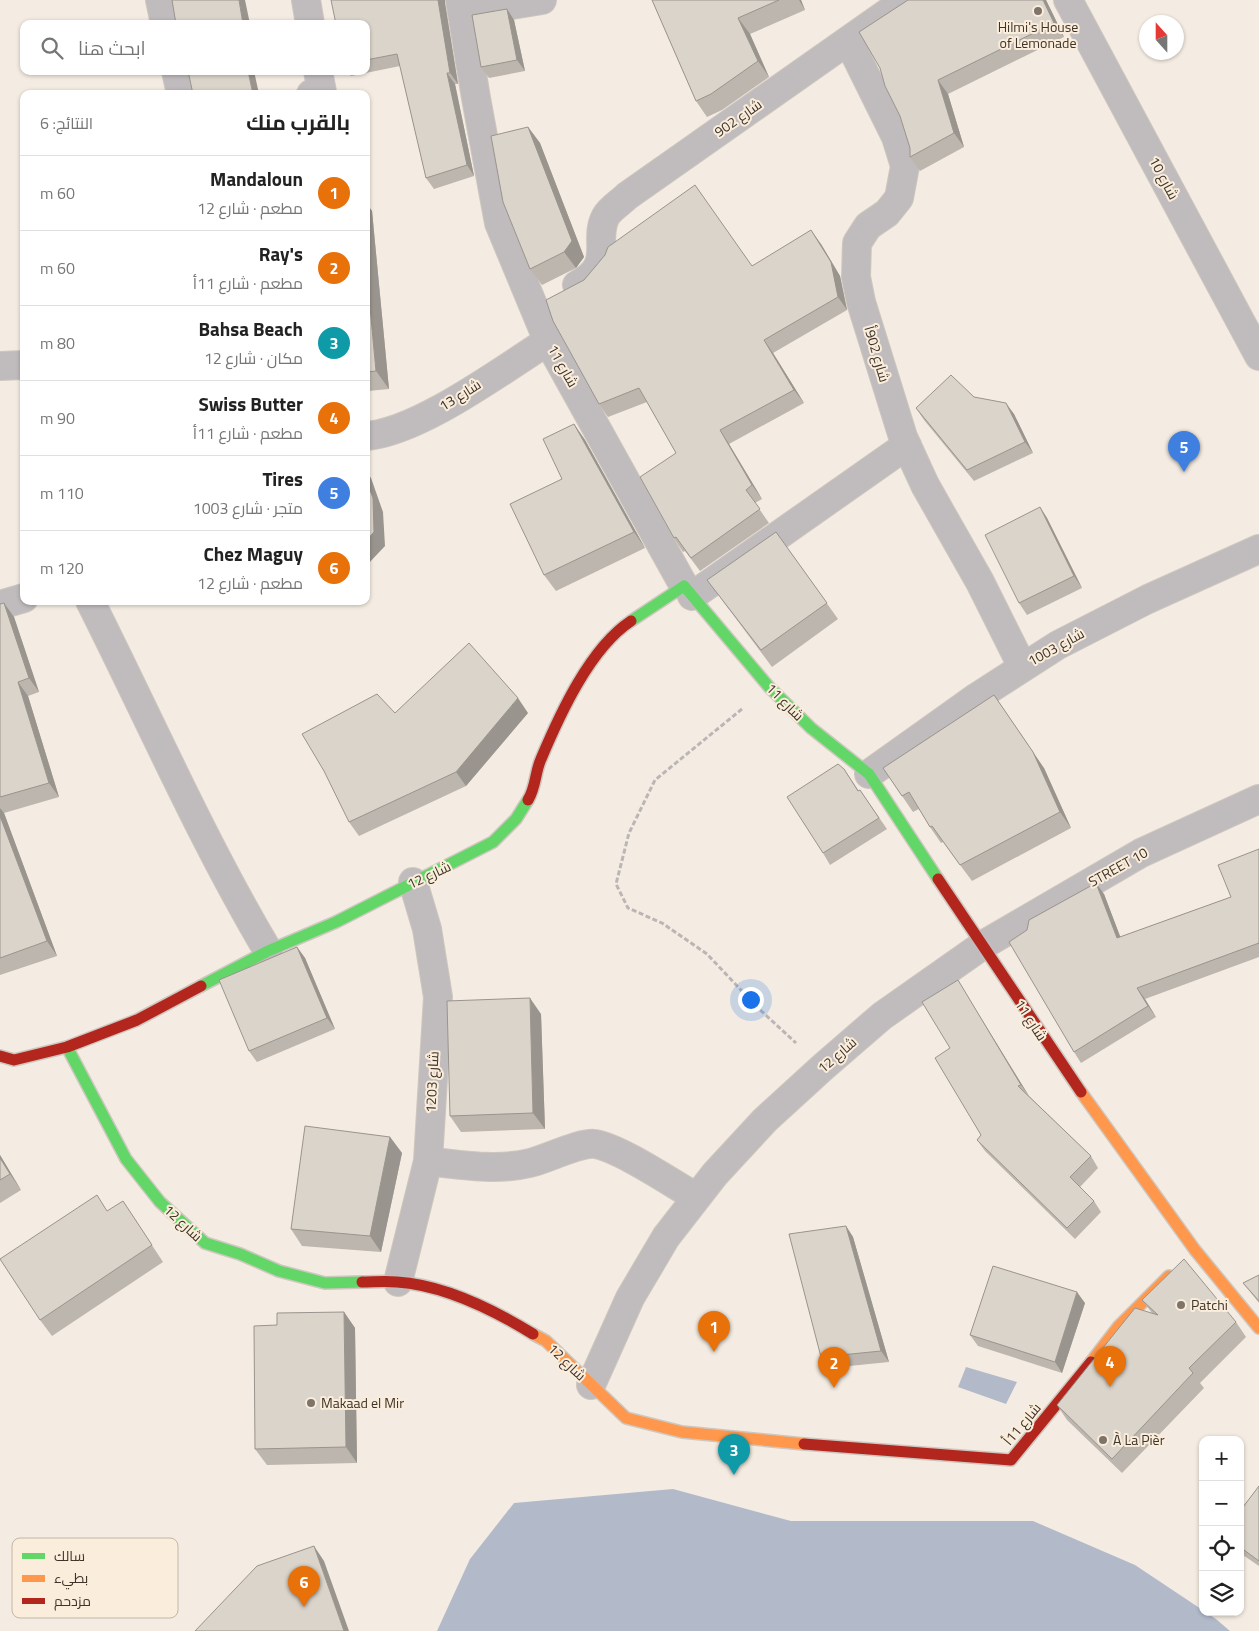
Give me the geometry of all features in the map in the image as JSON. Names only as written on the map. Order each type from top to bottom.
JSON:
[{"type":"street","points":[[160,0],[164,20]]},
{"type":"street","points":[[306,0],[309,20]]},
{"type":"street","points":[[461,6],[542,0]]},
{"type":"street","name":"شارع 902","points":[[534,307],[586,280],[602,259],[602,234],[606,215],[627,196],[910,0]]},
{"type":"street","name":"شارع 10","points":[[1068,0],[1259,356]]},
{"type":"street","name":"شارع 11","points":[[461,6],[500,223],[548,341],[688,591],[769,687],[811,728],[869,774],[1045,1041],[1191,1253],[1259,1328]]},
{"type":"street","name":"شارع 902أ","points":[[849,42],[896,137],[905,166],[899,198],[886,213],[868,226],[857,243],[856,277],[861,302],[888,393],[907,445],[1022,666]]},
{"type":"street","points":[[177,75],[180,90]]},
{"type":"street","points":[[319,75],[322,90]]},
{"type":"street","name":"شارع 13","points":[[370,436],[382,435],[429,415],[548,341]]},
{"type":"street","points":[[0,366],[20,365]]},
{"type":"street","points":[[688,591],[907,445]]},
{"type":"street","name":"شارع 1003","points":[[869,774],[1022,666],[1148,599],[1259,548]]},
{"type":"street","name":"شارع 12","points":[[0,1056],[14,1060],[67,1047],[137,1020],[268,951],[336,922],[493,842],[516,819],[532,794],[540,760],[582,674],[622,627],[688,591]]},
{"type":"street","points":[[0,605],[20,599]]},
{"type":"street","points":[[92,605],[191,810],[235,896],[268,951]]},
{"type":"street","name":"STREET 10","points":[[983,945],[1141,853],[1259,798]]},
{"type":"street","name":"شارع 1203","points":[[398,1282],[428,1162],[438,997],[427,929],[413,882]]},
{"type":"street","name":"شارع 12","points":[[67,1047],[126,1159],[160,1202],[205,1244],[240,1254],[279,1270],[325,1283],[398,1282],[452,1294],[499,1313],[546,1341],[591,1385],[630,1298],[666,1237],[696,1197],[765,1120],[823,1067],[882,1016],[983,945]]},
{"type":"street","points":[[428,1162],[483,1167],[529,1163],[582,1145],[595,1144],[636,1163],[696,1197]]},
{"type":"street","name":"شارع 11أ","points":[[591,1385],[626,1418],[682,1432],[771,1442],[1011,1460],[1047,1418],[1118,1327],[1174,1271]]},
{"type":"path","points":[[769,687],[656,780],[629,833],[616,884],[628,908],[662,923],[707,954],[757,1007],[823,1067]]},
{"type":"water","points":[[966,1367],[1017,1382],[1006,1404],[958,1387]]},
{"type":"water","points":[[673,1489],[791,1521],[1033,1521],[1135,1565],[1199,1608],[1199,1616],[1212,1616],[1230,1631],[437,1631],[470,1559],[514,1503]]},
{"type":"building","points":[[172,0],[239,0],[242,20],[175,20]]},
{"type":"building","points":[[331,0],[438,0],[450,73],[447,73],[467,165],[426,178],[397,54],[370,59],[370,20],[335,20]]},
{"type":"building","points":[[652,0],[779,0],[738,18],[758,61],[711,94],[696,101]]},
{"type":"building","points":[[908,0],[1043,0],[1054,23],[938,80],[954,133],[910,157],[910,148],[900,116],[885,86],[880,68],[859,32]]},
{"type":"building","points":[[507,9],[517,60],[481,67],[472,15]]},
{"type":"building","points":[[189,75],[249,75],[252,90],[192,90]]},
{"type":"building","points":[[528,127],[572,241],[564,252],[530,269],[503,202],[491,136]]},
{"type":"building","points":[[695,185],[752,266],[811,230],[831,262],[838,297],[764,340],[794,390],[720,430],[752,485],[746,490],[760,509],[691,558],[676,537],[674,538],[640,477],[676,453],[639,388],[599,404],[553,321],[546,300],[584,280],[605,255],[608,247]]},
{"type":"building","points":[[370,307],[376,371],[370,372]]},
{"type":"building","points":[[951,375],[974,397],[1006,403],[1025,442],[967,470],[916,408]]},
{"type":"building","points":[[574,424],[634,532],[544,575],[510,504],[562,479],[543,439]]},
{"type":"building","points":[[370,490],[373,498],[374,532],[370,536]]},
{"type":"building","points":[[1040,507],[1074,576],[1019,603],[985,535]]},
{"type":"building","points":[[776,532],[827,603],[761,650],[707,580]]},
{"type":"building","points":[[4,603],[29,678],[18,682],[49,783],[0,797],[0,604]]},
{"type":"building","points":[[469,643],[518,698],[456,772],[349,822],[324,771],[302,734],[377,694],[395,713]]},
{"type":"building","points":[[994,695],[1033,752],[1060,812],[960,865],[932,826],[930,827],[909,792],[902,796],[883,768]]},
{"type":"building","points":[[838,764],[844,769],[858,791],[860,790],[879,818],[823,853],[787,797]]},
{"type":"building","points":[[0,816],[47,941],[0,958]]},
{"type":"building","points":[[1259,849],[1259,943],[1137,988],[1148,1006],[1074,1052],[1009,942],[1027,930],[1029,920],[1096,883],[1117,938],[1231,897],[1218,865]]},
{"type":"building","points":[[297,947],[327,1018],[249,1051],[219,980]]},
{"type":"building","points":[[958,980],[1021,1085],[1018,1086],[1091,1156],[1070,1177],[1094,1201],[1067,1228],[977,1140],[981,1135],[935,1058],[950,1048],[922,1002]]},
{"type":"building","points":[[530,998],[533,1113],[450,1116],[447,1001]]},
{"type":"building","points":[[305,1126],[390,1137],[370,1236],[291,1229]]},
{"type":"building","points":[[0,1158],[10,1174],[0,1180]]},
{"type":"building","points":[[97,1195],[107,1211],[123,1201],[152,1245],[40,1320],[0,1259]]},
{"type":"building","points":[[846,1226],[881,1351],[821,1357],[789,1234]]},
{"type":"building","points":[[1184,1259],[1236,1322],[1189,1368],[1193,1373],[1112,1459],[1057,1405],[1135,1308],[1158,1315],[1142,1300]]},
{"type":"building","points":[[993,1266],[1077,1292],[1055,1362],[970,1335]]},
{"type":"building","points":[[1259,1275],[1259,1301],[1243,1283]]},
{"type":"building","name":"Makaad el Mir","points":[[344,1312],[346,1447],[255,1449],[254,1326],[277,1325],[277,1313]]},
{"type":"building","points":[[1259,1486],[1259,1561],[1244,1550],[1244,1506]]},
{"type":"building","points":[[314,1546],[344,1631],[195,1631],[257,1566]]},
{"type":"traffic: fast","points":[[631,621],[684,586],[769,687],[811,728],[869,774],[938,879]]},
{"type":"traffic: fast","points":[[201,986],[268,951],[336,922],[493,842],[516,819],[528,800]]},
{"type":"traffic: fast","points":[[67,1047],[126,1159],[160,1202],[205,1243],[240,1254],[279,1271],[325,1283],[362,1282]]},
{"type":"traffic: slow","points":[[1081,1092],[1195,1250],[1259,1328]]},
{"type":"traffic: slow","points":[[1091,1362],[1118,1327],[1169,1276]]},
{"type":"traffic: slow","points":[[533,1334],[546,1341],[626,1418],[682,1432],[804,1444]]},
{"type":"traffic: jam","points":[[528,800],[533,790],[541,759],[557,722],[578,683],[602,648],[631,621]]},
{"type":"traffic: jam","points":[[938,879],[1081,1092]]},
{"type":"traffic: jam","points":[[0,1056],[14,1060],[67,1047],[137,1020],[201,986]]},
{"type":"traffic: jam","points":[[362,1282],[414,1284],[450,1293],[502,1316],[533,1334]]},
{"type":"traffic: jam","points":[[804,1444],[1011,1460],[1091,1362]]},
{"type":"place","name":"Hilmi's House of Lemonade","points":[[1038,11]]},
{"type":"place","name":"Tires","points":[[1184,472]]},
{"type":"place","name":"Patchi","points":[[1181,1305]]},
{"type":"place","name":"Mandaloun","points":[[714,1352]]},
{"type":"place","name":"Swiss Butter","points":[[1110,1387]]},
{"type":"place","name":"Ray's","points":[[834,1388]]},
{"type":"place","name":"Makaad el Mir","points":[[311,1403]]},
{"type":"place","name":"À La Pièr","points":[[1103,1440]]},
{"type":"place","name":"Bahsa Beach","points":[[734,1475]]},
{"type":"place","name":"Chez Maguy","points":[[304,1607]]}]
